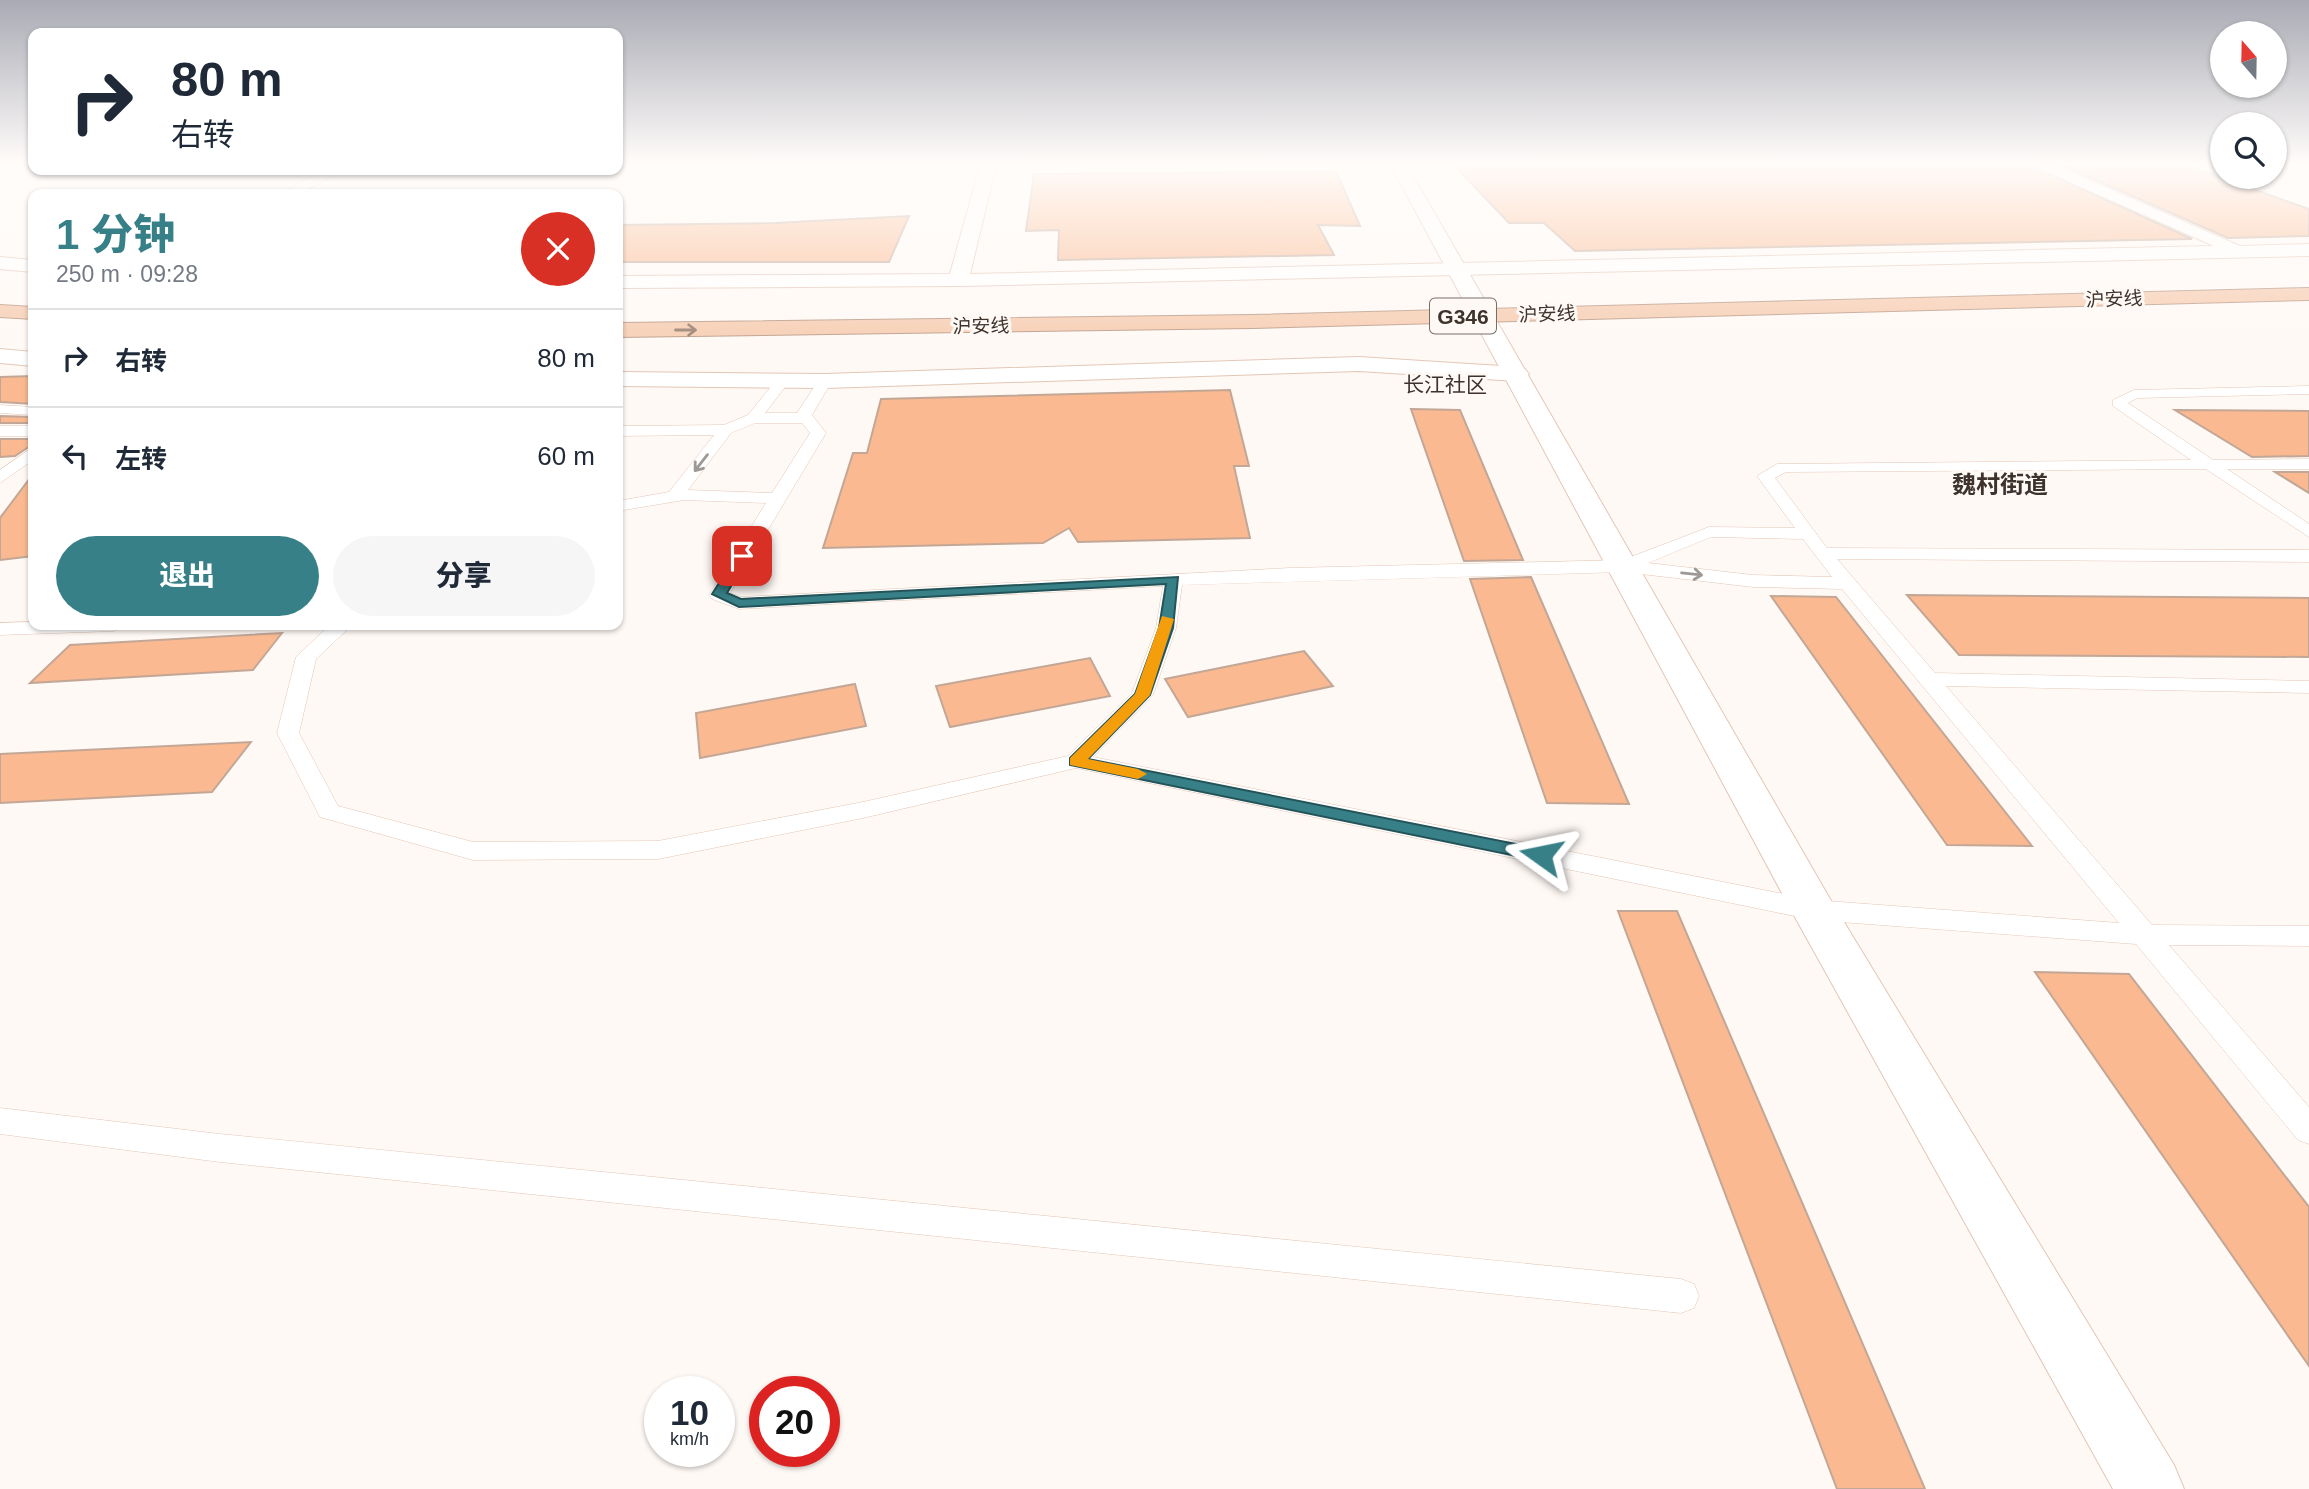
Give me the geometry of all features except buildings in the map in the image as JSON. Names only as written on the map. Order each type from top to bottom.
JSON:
[{"type":"highway","name":"沪安线","points":[[623,313],[786,314],[1472,295],[2309,278]]},
{"type":"highway","points":[[0,293],[28,295]]},
{"type":"highway","name":"沪安线","points":[[623,330],[791,330],[1472,295],[2309,293]]},
{"type":"highway","points":[[0,311],[28,313]]},
{"type":"street","points":[[958,280],[971,231]]},
{"type":"street","points":[[1436,231],[1814,910],[2150,1489]]},
{"type":"street","points":[[2194,231],[2242,252]]},
{"type":"street","points":[[623,282],[958,280],[1472,295],[2309,250]]},
{"type":"street","points":[[0,263],[28,266]]},
{"type":"street","points":[[0,356],[28,359]]},
{"type":"street","points":[[623,379],[782,382],[1359,364],[1517,374]]},
{"type":"lane","points":[[825,381],[804,415],[818,433],[719,594],[739,603],[1290,573],[1624,566],[1753,580],[1847,583]]},
{"type":"lane","points":[[753,418],[782,382]]},
{"type":"lane","points":[[2309,390],[2134,394],[2118,403],[2309,533]]},
{"type":"lane","points":[[0,409],[28,411]]},
{"type":"lane","points":[[623,431],[726,430],[753,418],[807,418]]},
{"type":"lane","points":[[674,497],[726,430]]},
{"type":"lane","points":[[0,431],[28,431]]},
{"type":"lane","points":[[0,478],[28,456]]},
{"type":"lane","points":[[2309,464],[1783,467],[1765,476],[1822,554],[2309,1130]]},
{"type":"lane","points":[[623,505],[674,497],[777,498]]},
{"type":"lane","points":[[1624,566],[1709,532],[1808,534]]},
{"type":"lane","points":[[1822,554],[2309,556]]},
{"type":"lane","points":[[1076,761],[1142,695],[1166,628],[1173,580]]},
{"type":"lane","points":[[0,629],[28,628]]},
{"type":"lane","points":[[336,630],[306,657],[288,733],[329,811],[473,851],[658,850],[863,810],[1076,761],[1814,910],[2144,934],[2309,936]]},
{"type":"lane","points":[[1928,679],[2309,687]]},
{"type":"lane","points":[[0,1121],[220,1148],[1681,1296]]},
{"type":"slow traffic","points":[[1138,774],[1076,761],[1142,695],[1167,619]]},
{"type":"district","name":"长江社区","points":[[1445,384]]},
{"type":"district","name":"魏村街道","points":[[2000,484]]},
{"type":"route","points":[[742,556],[719,594],[739,603],[1173,580],[1166,628],[1142,695],[1076,761],[1541,855]]}]
